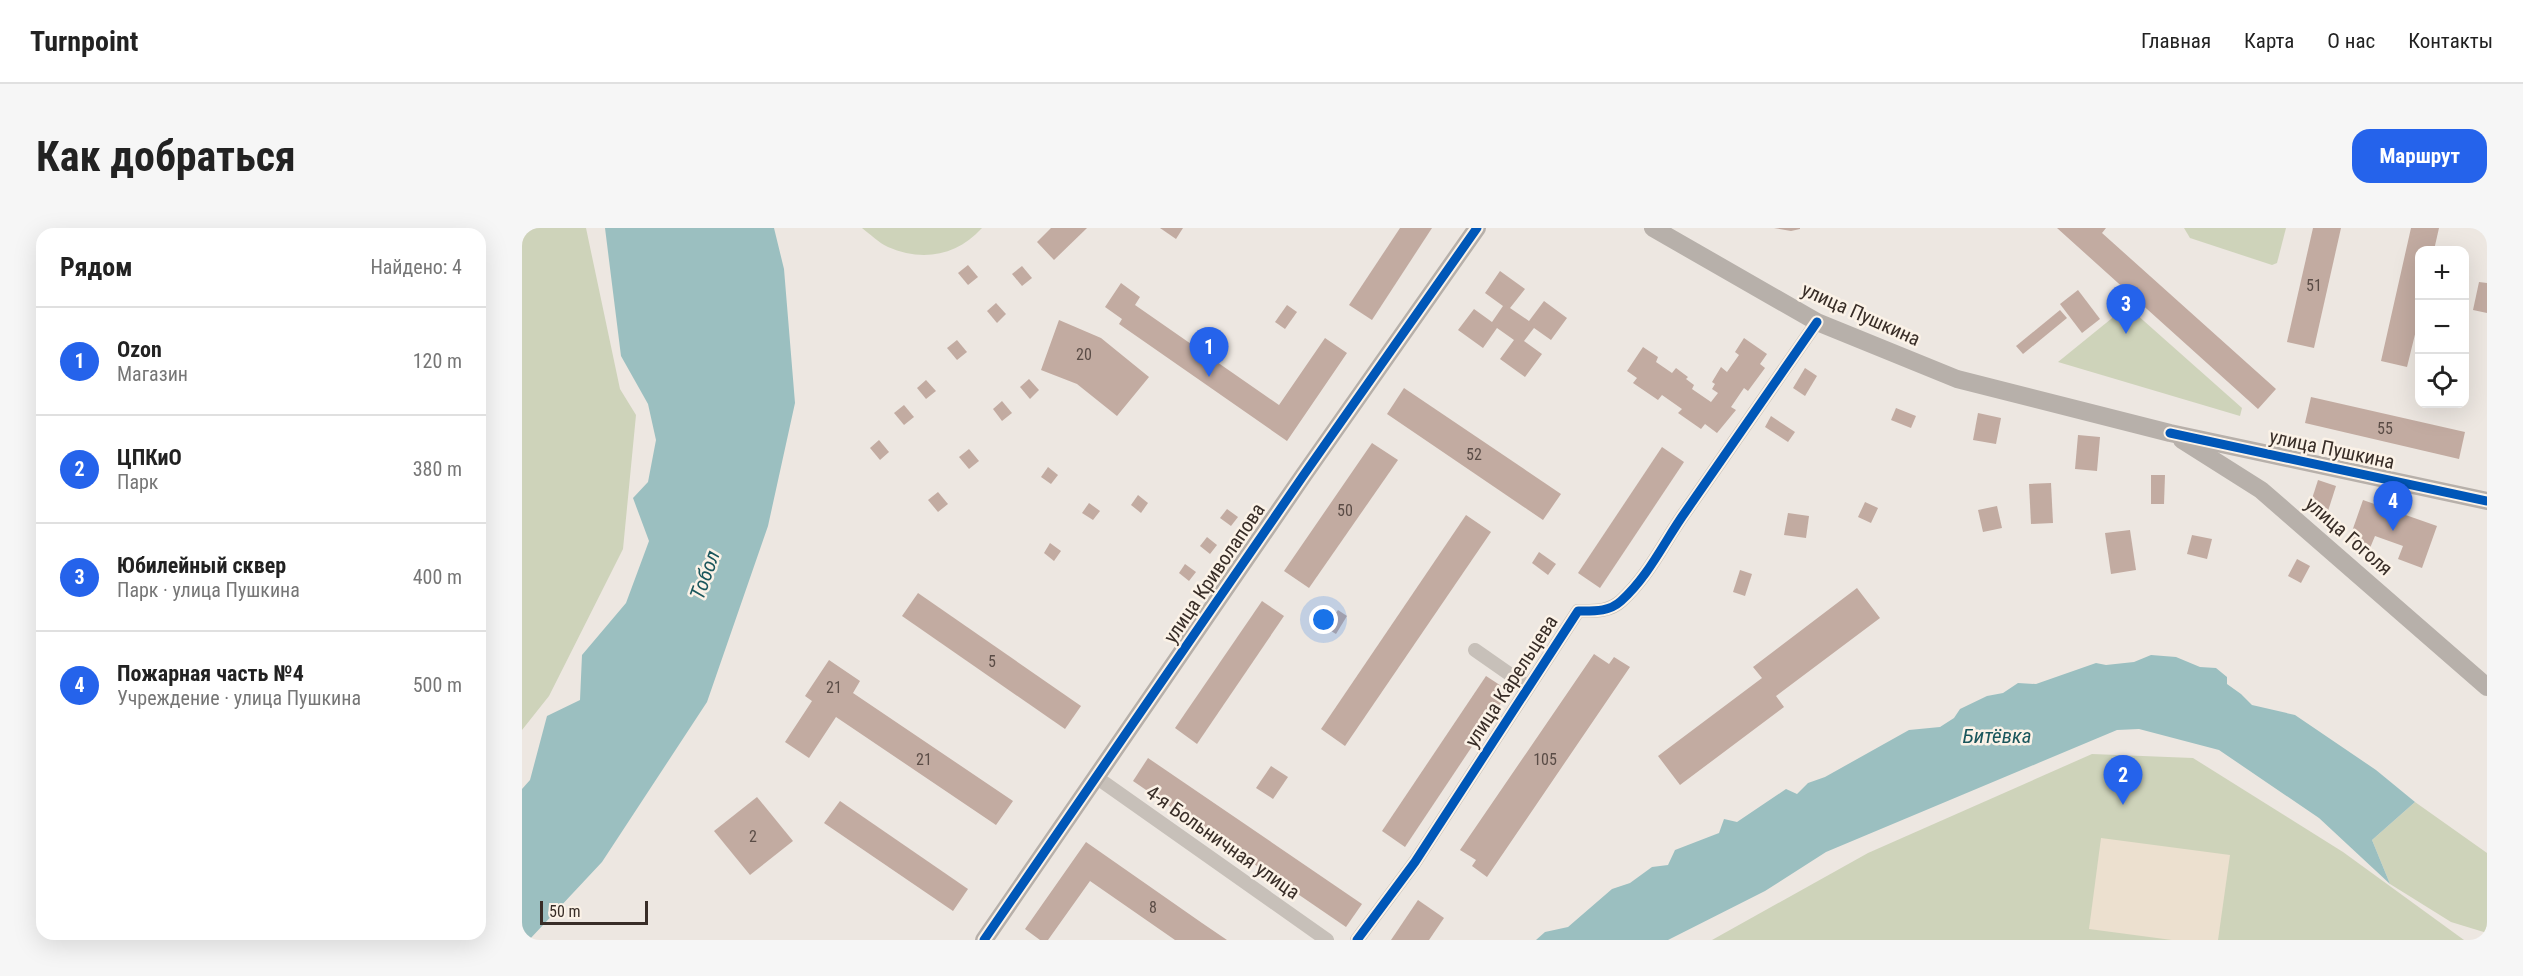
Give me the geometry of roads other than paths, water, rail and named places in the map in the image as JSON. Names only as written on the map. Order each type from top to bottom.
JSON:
[{"type":"street","name":"улица Криволапова","points":[[984,940],[1296,485],[1477,228]]},
{"type":"street","name":"улица Пушкина","points":[[1653,228],[1817,322],[1976,385],[2170,433],[2487,501]]},
{"type":"street","name":"улица Карельцева","points":[[1357,940],[1415,862],[1578,611],[1600,611],[1621,601],[1649,568],[1817,322]]},
{"type":"street","name":"улица Гоголя","points":[[2170,433],[2261,490],[2487,687]]},
{"type":"street","points":[[1475,650],[1528,687]]},
{"type":"street","name":"4-я Больничная улица","points":[[1096,777],[1327,940]]},
{"type":"water","name":"Тобол","points":[[605,228],[774,228],[784,269],[795,403],[768,526],[707,702],[602,862],[529,940],[522,940],[522,789],[530,780],[547,716],[580,700],[582,655],[626,603],[649,541],[633,498],[648,482],[656,440],[648,404],[621,356]]},
{"type":"water","name":"Битёвка","points":[[2151,655],[2176,657],[2200,667],[2216,668],[2227,677],[2227,684],[2252,705],[2295,715],[2376,770],[2415,802],[2372,840],[2390,884],[2319,818],[2219,750],[2139,729],[2117,730],[1826,852],[1765,891],[1668,940],[1536,940],[1545,932],[1568,927],[1612,889],[1630,883],[1652,867],[1668,865],[1675,850],[1719,833],[1724,819],[1737,822],[1786,789],[1797,794],[1808,783],[1825,777],[1909,730],[1940,727],[1954,718],[1960,709],[1987,696],[2003,693],[2018,683],[2036,684],[2096,663],[2106,665],[2134,662]]},
{"type":"place","name":"Юбилейный сквер","points":[[2126,334]]},
{"type":"place","name":"Ozon","points":[[1209,377]]},
{"type":"place","name":"Пожарная часть №4","points":[[2393,531]]},
{"type":"place","name":"ЦПКиО","points":[[2123,805]]}]
